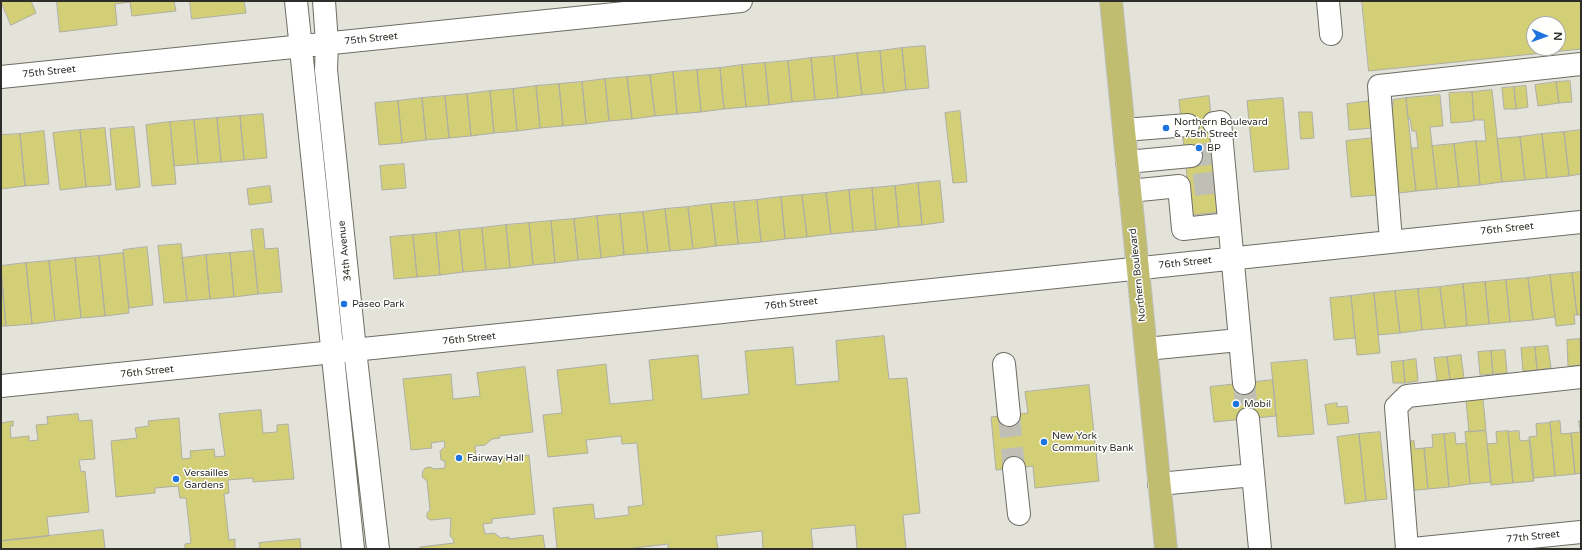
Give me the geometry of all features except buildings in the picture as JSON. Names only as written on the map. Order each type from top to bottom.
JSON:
[{"type":"main road","name":"Northern Boulevard","points":[[1111,1],[1166,549]]},
{"type":"street","points":[[296,1],[353,549]]},
{"type":"street","name":"34th Avenue","points":[[324,1],[327,43],[326,70],[355,350],[378,549]]},
{"type":"street","name":"75th Street","points":[[1,77],[741,1]]},
{"type":"street","points":[[1328,1],[1331,34]]},
{"type":"street","points":[[1391,241],[1379,86],[1581,64]]},
{"type":"street","points":[[1214,122],[1220,122],[1222,182],[1228,224],[1244,383]]},
{"type":"street","points":[[1124,130],[1188,125]]},
{"type":"street","points":[[1127,162],[1191,156]]},
{"type":"street","points":[[1130,191],[1187,185],[1183,229],[1228,224]]},
{"type":"street","name":"76th Street","points":[[1,386],[332,353],[1581,222]]},
{"type":"street","points":[[1146,349],[1240,340]]},
{"type":"street","points":[[1004,364],[1009,415]]},
{"type":"street","points":[[1407,549],[1396,407],[1407,396],[1581,377]]},
{"type":"street","points":[[1248,419],[1260,549]]},
{"type":"street","points":[[1014,468],[1019,514]]},
{"type":"street","points":[[1159,484],[1253,475]]},
{"type":"street","name":"77th Street","points":[[1413,549],[1581,532]]},
{"type":"tunnel","points":[[1191,156],[1217,153]]},
{"type":"tunnel","points":[[1194,185],[1219,182]]},
{"type":"tunnel","points":[[1244,383],[1248,419]]},
{"type":"tunnel","points":[[1009,415],[1014,468]]},
{"type":"place","name":"Northern Boulevard & 75th Street","points":[[1166,128]]},
{"type":"place","name":"BP","points":[[1199,148]]},
{"type":"place","name":"Paseo Park","points":[[344,304]]},
{"type":"place","name":"Mobil","points":[[1236,404]]},
{"type":"place","name":"New York Community Bank","points":[[1044,442]]},
{"type":"place","name":"Fairway Hall","points":[[459,458]]},
{"type":"place","name":"Versailles Gardens","points":[[176,479]]}]
